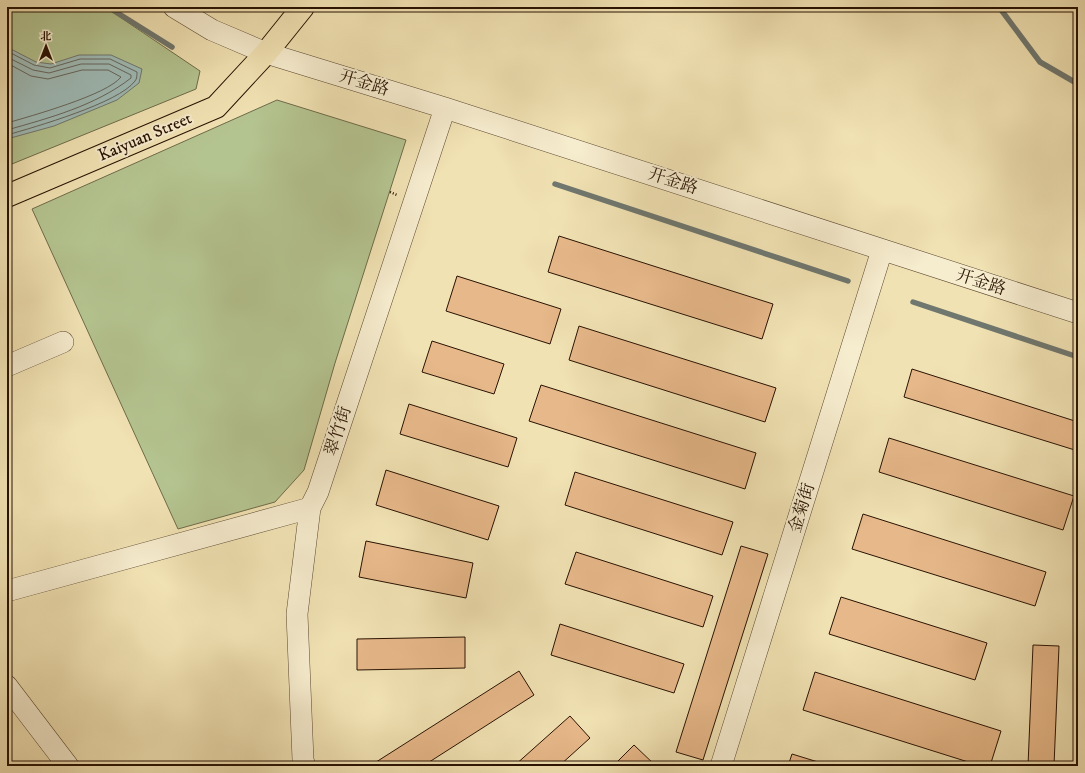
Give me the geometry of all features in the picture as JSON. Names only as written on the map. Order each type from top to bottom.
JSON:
[{"type":"main road","name":"Kaiyuan Street","points":[[7,196],[216,107],[266,53],[303,7]]},
{"type":"street","name":"开金路","points":[[174,7],[212,30],[266,53],[445,108],[1078,313]]},
{"type":"street","name":"翠竹街","points":[[305,766],[303,760],[297,614],[310,508],[318,492],[445,108]]},
{"type":"street","name":"金菊街","points":[[721,766],[882,250]]},
{"type":"street","points":[[7,366],[63,342]]},
{"type":"street","points":[[7,591],[310,508]]},
{"type":"street","points":[[7,686],[68,766]]},
{"type":"green space","points":[[7,7],[105,7],[200,71],[196,89],[7,166]]},
{"type":"green space","points":[[277,100],[406,140],[335,363],[304,470],[275,502],[178,529],[32,209]]},
{"type":"water","points":[[7,47],[36,62],[51,64],[79,55],[111,55],[142,69],[139,83],[117,100],[54,126],[7,139]]},
{"type":"building","points":[[559,236],[773,304],[762,339],[548,272]]},
{"type":"building","points":[[457,276],[561,309],[550,344],[446,311]]},
{"type":"building","points":[[579,326],[776,388],[765,422],[569,360]]},
{"type":"building","points":[[432,341],[504,364],[494,394],[422,372]]},
{"type":"building","points":[[912,369],[1078,422],[1078,451],[904,397]]},
{"type":"building","points":[[541,385],[756,453],[745,489],[529,421]]},
{"type":"building","points":[[409,404],[517,438],[508,467],[400,434]]},
{"type":"building","points":[[889,438],[1074,496],[1063,530],[879,472]]},
{"type":"building","points":[[386,470],[499,506],[488,540],[376,505]]},
{"type":"building","points":[[575,472],[733,522],[722,555],[565,505]]},
{"type":"building","points":[[863,514],[1046,572],[1035,606],[852,549]]},
{"type":"building","points":[[366,541],[473,563],[466,598],[359,577]]},
{"type":"building","points":[[741,546],[768,554],[703,760],[676,752]]},
{"type":"building","points":[[576,552],[713,596],[703,627],[565,584]]},
{"type":"building","points":[[841,597],[987,643],[975,680],[829,634]]},
{"type":"building","points":[[560,624],[684,664],[674,693],[551,655]]},
{"type":"building","points":[[465,637],[465,668],[357,670],[357,639]]},
{"type":"building","points":[[1033,645],[1059,646],[1054,766],[1028,766]]},
{"type":"building","points":[[519,671],[534,695],[423,766],[374,766],[373,764]]},
{"type":"building","points":[[815,672],[1001,731],[990,766],[981,766],[803,710]]},
{"type":"building","points":[[570,716],[590,738],[559,766],[514,766]]},
{"type":"building","points":[[634,745],[656,766],[613,766]]},
{"type":"building","points":[[792,754],[831,766],[788,766]]},
{"type":"waterway","points":[[108,7],[172,47]]},
{"type":"waterway","points":[[999,7],[1040,62],[1078,84]]},
{"type":"waterway","points":[[555,184],[848,281]]},
{"type":"waterway","points":[[913,302],[1078,357]]}]
